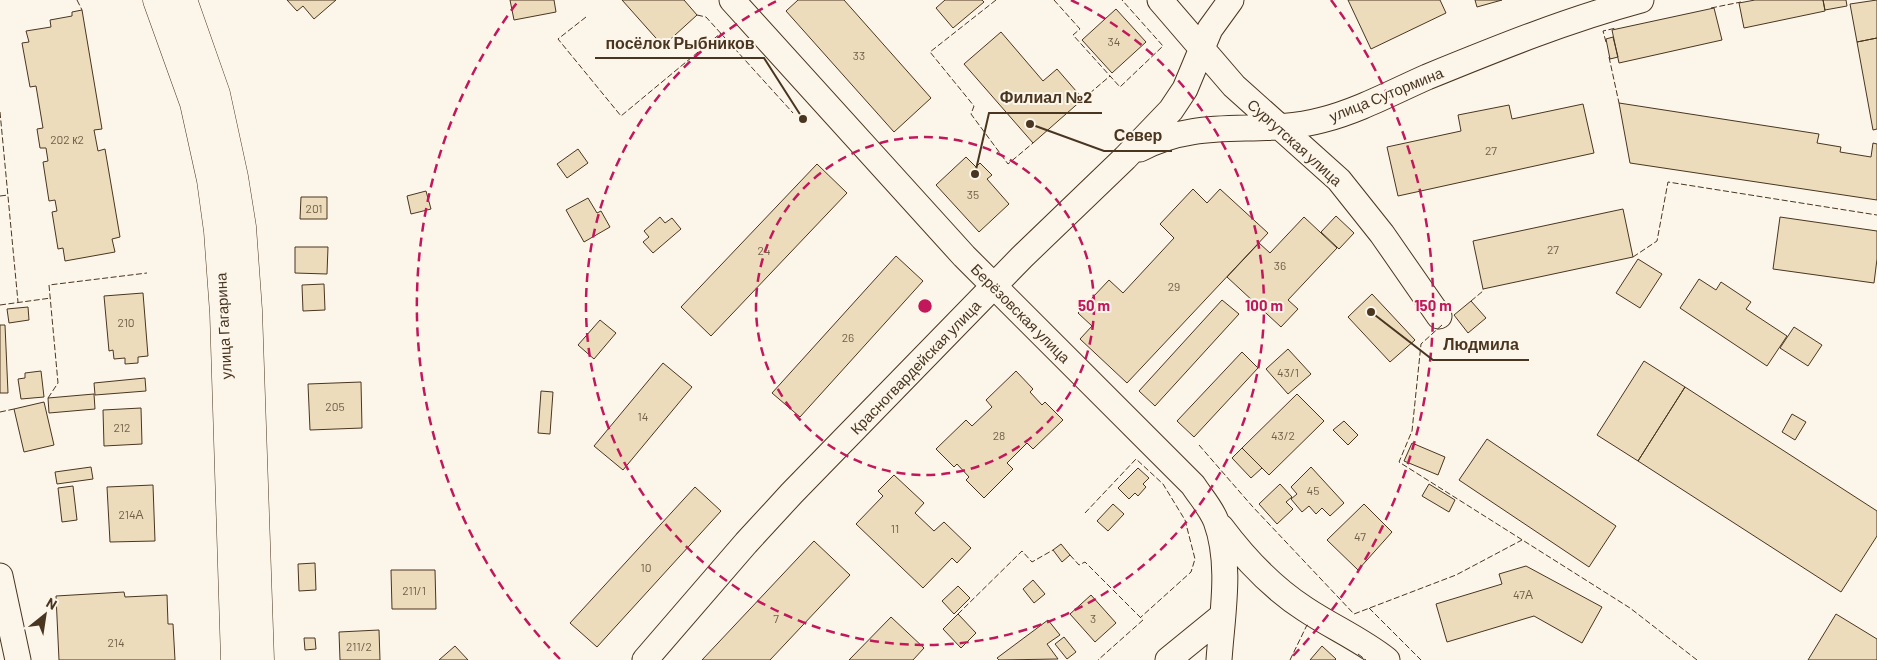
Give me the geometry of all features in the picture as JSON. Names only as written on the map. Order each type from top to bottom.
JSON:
[{"type":"main road","name":"улица Гагарина","points":[[157,0],[194,103],[211,180],[218,231],[224,313],[235,660]]},
{"type":"main road","name":"улица Гагарина","points":[[183,0],[216,94],[234,177],[242,228],[248,310],[260,660]]},
{"type":"street","name":"Берёзовская улица","points":[[732,0],[902,189],[994,286],[1180,470],[1216,519],[1224,553],[1219,660]]},
{"type":"street","name":"Сургутская улица","points":[[1160,0],[1234,86],[1339,180],[1382,234],[1439,316]]},
{"type":"street","name":"Красногвардейская улица","points":[[644,660],[779,507],[1061,218],[1125,158],[1179,99],[1191,76],[1201,46],[1210,29],[1231,0]]},
{"type":"street","name":"улица Сутормина","points":[[1125,158],[1152,142],[1188,131],[1280,127],[1323,120],[1536,32],[1641,0]]},
{"type":"street","points":[[1216,519],[1248,562],[1276,587],[1304,608],[1370,647],[1387,660]]},
{"type":"street","points":[[0,576],[18,660]]},
{"type":"street","points":[[1168,660],[1222,616]]},
{"type":"building","points":[[287,0],[336,0],[314,19],[303,6],[297,11]]},
{"type":"building","points":[[510,0],[554,0],[556,12],[514,20]]},
{"type":"building","points":[[622,0],[684,0],[697,15],[663,46]]},
{"type":"building","points":[[798,0],[844,0],[931,98],[894,132],[786,11]]},
{"type":"building","points":[[945,0],[982,0],[984,2],[953,28],[936,8]]},
{"type":"building","points":[[1348,0],[1440,0],[1446,13],[1371,49]]},
{"type":"building","points":[[1475,0],[1502,0],[1477,7]]},
{"type":"building","points":[[1755,0],[1823,0],[1825,11],[1744,28],[1739,3]]},
{"type":"building","points":[[1823,0],[1846,0],[1847,6],[1825,10]]},
{"type":"building","points":[[1877,0],[1877,38],[1857,42],[1850,4]]},
{"type":"building","points":[[1714,8],[1722,40],[1619,63],[1612,30]]},
{"type":"building","points":[[1116,9],[1146,42],[1112,73],[1082,40]]},
{"type":"building","points":[[82,10],[102,129],[94,130],[98,151],[105,149],[120,237],[112,239],[115,252],[65,261],[63,248],[58,249],[52,212],[57,211],[55,200],[49,201],[43,162],[48,161],[46,148],[40,148],[37,129],[43,128],[36,86],[30,87],[22,43],[29,42],[26,31],[51,27],[50,20],[72,16],[72,12]]},
{"type":"building","points":[[1001,32],[1043,81],[1057,69],[1083,99],[1033,143],[964,64]]},
{"type":"building","points":[[1613,37],[1618,57],[1610,59],[1606,39]]},
{"type":"building","points":[[1877,38],[1877,129],[1873,130],[1857,42]]},
{"type":"building","points":[[1619,103],[1819,134],[1817,143],[1841,147],[1840,152],[1871,157],[1873,143],[1877,144],[1877,200],[1630,163]]},
{"type":"building","points":[[1583,104],[1594,153],[1398,196],[1387,147],[1461,131],[1458,115],[1509,105],[1512,119]]},
{"type":"building","points":[[578,149],[588,163],[567,178],[557,164]]},
{"type":"building","points":[[966,157],[976,167],[980,163],[992,175],[987,179],[1009,204],[979,232],[936,185]]},
{"type":"building","points":[[817,164],[847,193],[711,336],[681,307]]},
{"type":"building","points":[[1193,189],[1207,203],[1220,189],[1268,233],[1127,383],[1080,339],[1092,326],[1078,313],[1109,280],[1123,293],[1174,238],[1160,224]]},
{"type":"building","points":[[426,191],[431,209],[411,214],[407,196]]},
{"type":"building","points":[[301,197],[327,197],[327,219],[300,219]]},
{"type":"building","points":[[588,198],[597,213],[601,211],[610,227],[584,242],[566,210]]},
{"type":"building","points":[[1623,209],[1633,257],[1483,289],[1473,241]]},
{"type":"building","points":[[1336,216],[1354,233],[1339,249],[1321,232]]},
{"type":"building","points":[[660,217],[665,223],[672,218],[681,229],[653,253],[643,242],[649,237],[644,231]]},
{"type":"building","points":[[1304,217],[1337,248],[1288,300],[1298,309],[1281,327],[1227,277],[1259,243],[1270,253]]},
{"type":"building","points":[[1780,217],[1877,231],[1877,259],[1874,283],[1773,269]]},
{"type":"building","points":[[295,247],[328,247],[327,274],[295,273]]},
{"type":"building","points":[[896,256],[923,281],[800,417],[772,393]]},
{"type":"building","points":[[1638,259],[1662,274],[1640,308],[1616,293]]},
{"type":"building","points":[[1699,279],[1716,290],[1721,282],[1751,302],[1746,309],[1787,336],[1767,366],[1680,308]]},
{"type":"building","points":[[324,284],[325,310],[303,311],[302,285]]},
{"type":"building","points":[[143,293],[148,356],[138,357],[138,363],[125,364],[125,358],[114,359],[113,350],[109,351],[104,296]]},
{"type":"building","points":[[1372,294],[1415,340],[1390,362],[1348,317]]},
{"type":"building","points":[[1222,300],[1239,314],[1155,406],[1139,391]]},
{"type":"building","points":[[1471,301],[1486,318],[1468,333],[1454,315]]},
{"type":"building","points":[[28,307],[29,320],[9,323],[7,309]]},
{"type":"building","points":[[600,320],[616,333],[594,359],[578,345]]},
{"type":"building","points":[[0,325],[5,325],[8,393],[0,393]]},
{"type":"building","points":[[1794,327],[1822,345],[1808,366],[1780,348]]},
{"type":"building","points":[[1288,349],[1311,374],[1288,394],[1266,369]]},
{"type":"building","points":[[1242,352],[1258,368],[1194,437],[1177,421]]},
{"type":"building","points":[[1644,361],[1685,387],[1638,461],[1597,435]]},
{"type":"building","points":[[663,363],[692,387],[623,470],[594,446]]},
{"type":"building","points":[[41,371],[44,397],[21,399],[18,379],[25,378],[25,373]]},
{"type":"building","points":[[1016,371],[1033,389],[1030,392],[1042,405],[1045,402],[1063,420],[1033,449],[1027,443],[1007,463],[1013,469],[984,498],[966,480],[969,477],[957,464],[954,467],[936,449],[966,420],[972,426],[992,407],[986,400]]},
{"type":"building","points":[[145,378],[146,391],[95,395],[94,383]]},
{"type":"building","points":[[361,382],[362,428],[310,430],[308,384]]},
{"type":"building","points":[[1685,387],[1877,511],[1877,536],[1841,592],[1638,461]]},
{"type":"building","points":[[541,391],[553,392],[550,434],[538,433]]},
{"type":"building","points":[[94,394],[95,409],[49,413],[48,398]]},
{"type":"building","points":[[1297,394],[1324,421],[1269,475],[1242,448]]},
{"type":"building","points":[[44,402],[54,445],[24,452],[14,409]]},
{"type":"building","points":[[141,408],[142,444],[104,446],[103,410]]},
{"type":"building","points":[[1792,414],[1806,422],[1795,440],[1782,432]]},
{"type":"building","points":[[1344,421],[1358,435],[1348,445],[1333,430]]},
{"type":"building","points":[[1487,439],[1616,526],[1589,567],[1459,480]]},
{"type":"building","points":[[1412,443],[1445,457],[1438,475],[1404,461]]},
{"type":"building","points":[[1242,448],[1262,468],[1251,478],[1232,458]]},
{"type":"building","points":[[91,467],[93,479],[57,484],[55,472]]},
{"type":"building","points":[[1311,467],[1344,503],[1330,516],[1322,508],[1316,514],[1309,506],[1302,512],[1291,499],[1297,494],[1291,487]]},
{"type":"building","points":[[1138,468],[1149,478],[1143,484],[1146,487],[1138,496],[1135,493],[1129,499],[1118,488]]},
{"type":"building","points":[[894,475],[924,503],[915,513],[934,531],[944,522],[971,548],[957,563],[952,558],[923,588],[856,524],[883,496],[878,491]]},
{"type":"building","points":[[1280,484],[1292,497],[1286,502],[1293,509],[1277,524],[1259,504]]},
{"type":"building","points":[[1429,484],[1455,500],[1449,512],[1422,496]]},
{"type":"building","points":[[153,485],[155,541],[110,542],[107,487]]},
{"type":"building","points":[[73,486],[77,520],[62,522],[58,488]]},
{"type":"building","points":[[695,487],[721,511],[597,647],[570,623]]},
{"type":"building","points":[[1113,504],[1124,514],[1108,531],[1097,521]]},
{"type":"building","points":[[1364,504],[1392,532],[1358,570],[1327,540]]},
{"type":"building","points":[[814,541],[850,575],[770,660],[702,660]]},
{"type":"building","points":[[1061,544],[1070,555],[1062,562],[1053,550]]},
{"type":"building","points":[[315,563],[316,590],[299,591],[298,564]]},
{"type":"building","points":[[1526,566],[1602,607],[1582,643],[1534,616],[1447,642],[1436,604],[1502,584],[1499,574]]},
{"type":"building","points":[[391,570],[435,570],[436,609],[392,609]]},
{"type":"building","points":[[1033,580],[1045,594],[1034,603],[1023,589]]},
{"type":"building","points":[[958,586],[970,598],[954,614],[942,601]]},
{"type":"building","points":[[124,592],[125,597],[167,595],[168,624],[173,624],[175,660],[59,660],[56,596]]},
{"type":"building","points":[[1091,595],[1116,623],[1095,642],[1070,614]]},
{"type":"building","points":[[958,614],[976,633],[961,648],[943,629]]},
{"type":"building","points":[[1836,614],[1877,639],[1877,660],[1808,660]]},
{"type":"building","points":[[891,617],[924,648],[913,660],[849,660]]},
{"type":"building","points":[[1048,620],[1060,635],[1047,644],[1058,659],[999,660],[997,658]]},
{"type":"building","points":[[379,630],[380,660],[340,660],[339,632]]},
{"type":"building","points":[[1064,637],[1076,652],[1067,659],[1055,644]]},
{"type":"building","points":[[304,638],[315,638],[316,649],[305,650]]},
{"type":"building","points":[[455,646],[468,660],[439,660]]},
{"type":"building","points":[[1322,646],[1336,659],[1335,660],[1310,660]]},
{"type":"fence","points":[[77,0],[82,10]]},
{"type":"fence","points":[[996,0],[930,52],[974,106],[971,114],[1008,164],[1033,143]]},
{"type":"fence","points":[[1054,0],[1080,29],[1073,35],[1120,87],[1163,46],[1122,0]]},
{"type":"fence","points":[[1711,8],[1741,2]]},
{"type":"fence","points":[[697,15],[706,17],[793,113]]},
{"type":"fence","points":[[586,17],[558,39],[621,116],[721,33]]},
{"type":"fence","points":[[1606,42],[1603,31],[1616,28]]},
{"type":"fence","points":[[1609,57],[1619,103]]},
{"type":"fence","points":[[1083,99],[1110,76]]},
{"type":"fence","points":[[0,112],[18,302]]},
{"type":"fence","points":[[1633,257],[1657,241],[1668,182],[1877,215]]},
{"type":"fence","points":[[0,196],[8,195]]},
{"type":"fence","points":[[48,398],[58,383],[49,285],[147,273]]},
{"type":"fence","points":[[1471,301],[1483,289]]},
{"type":"fence","points":[[0,305],[51,298]]},
{"type":"fence","points":[[1442,325],[1421,344],[1412,431],[1399,462],[1630,608],[1697,660]]},
{"type":"fence","points":[[0,412],[14,409]]},
{"type":"fence","points":[[1199,445],[1252,506],[1354,614],[1456,575],[1522,540]]},
{"type":"fence","points":[[1085,513],[1136,459],[1163,484],[1185,520],[1195,559],[1191,572],[1141,617]]},
{"type":"fence","points":[[958,614],[1022,551],[1032,562],[1053,550]]},
{"type":"fence","points":[[1070,555],[1079,565],[1085,562],[1143,620],[1098,660]]},
{"type":"fence","points":[[1369,608],[1421,660]]},
{"type":"fence","points":[[1290,660],[1307,625],[1310,627]]},
{"type":"fence","points":[[1358,654],[1366,660]]},
{"type":"place","name":"посёлок Рыбников","points":[[803,119]]},
{"type":"place","name":"Север","points":[[1030,124]]},
{"type":"place","name":"Филиал №2","points":[[975,174]]},
{"type":"place","name":"Людмила","points":[[1371,312]]}]
